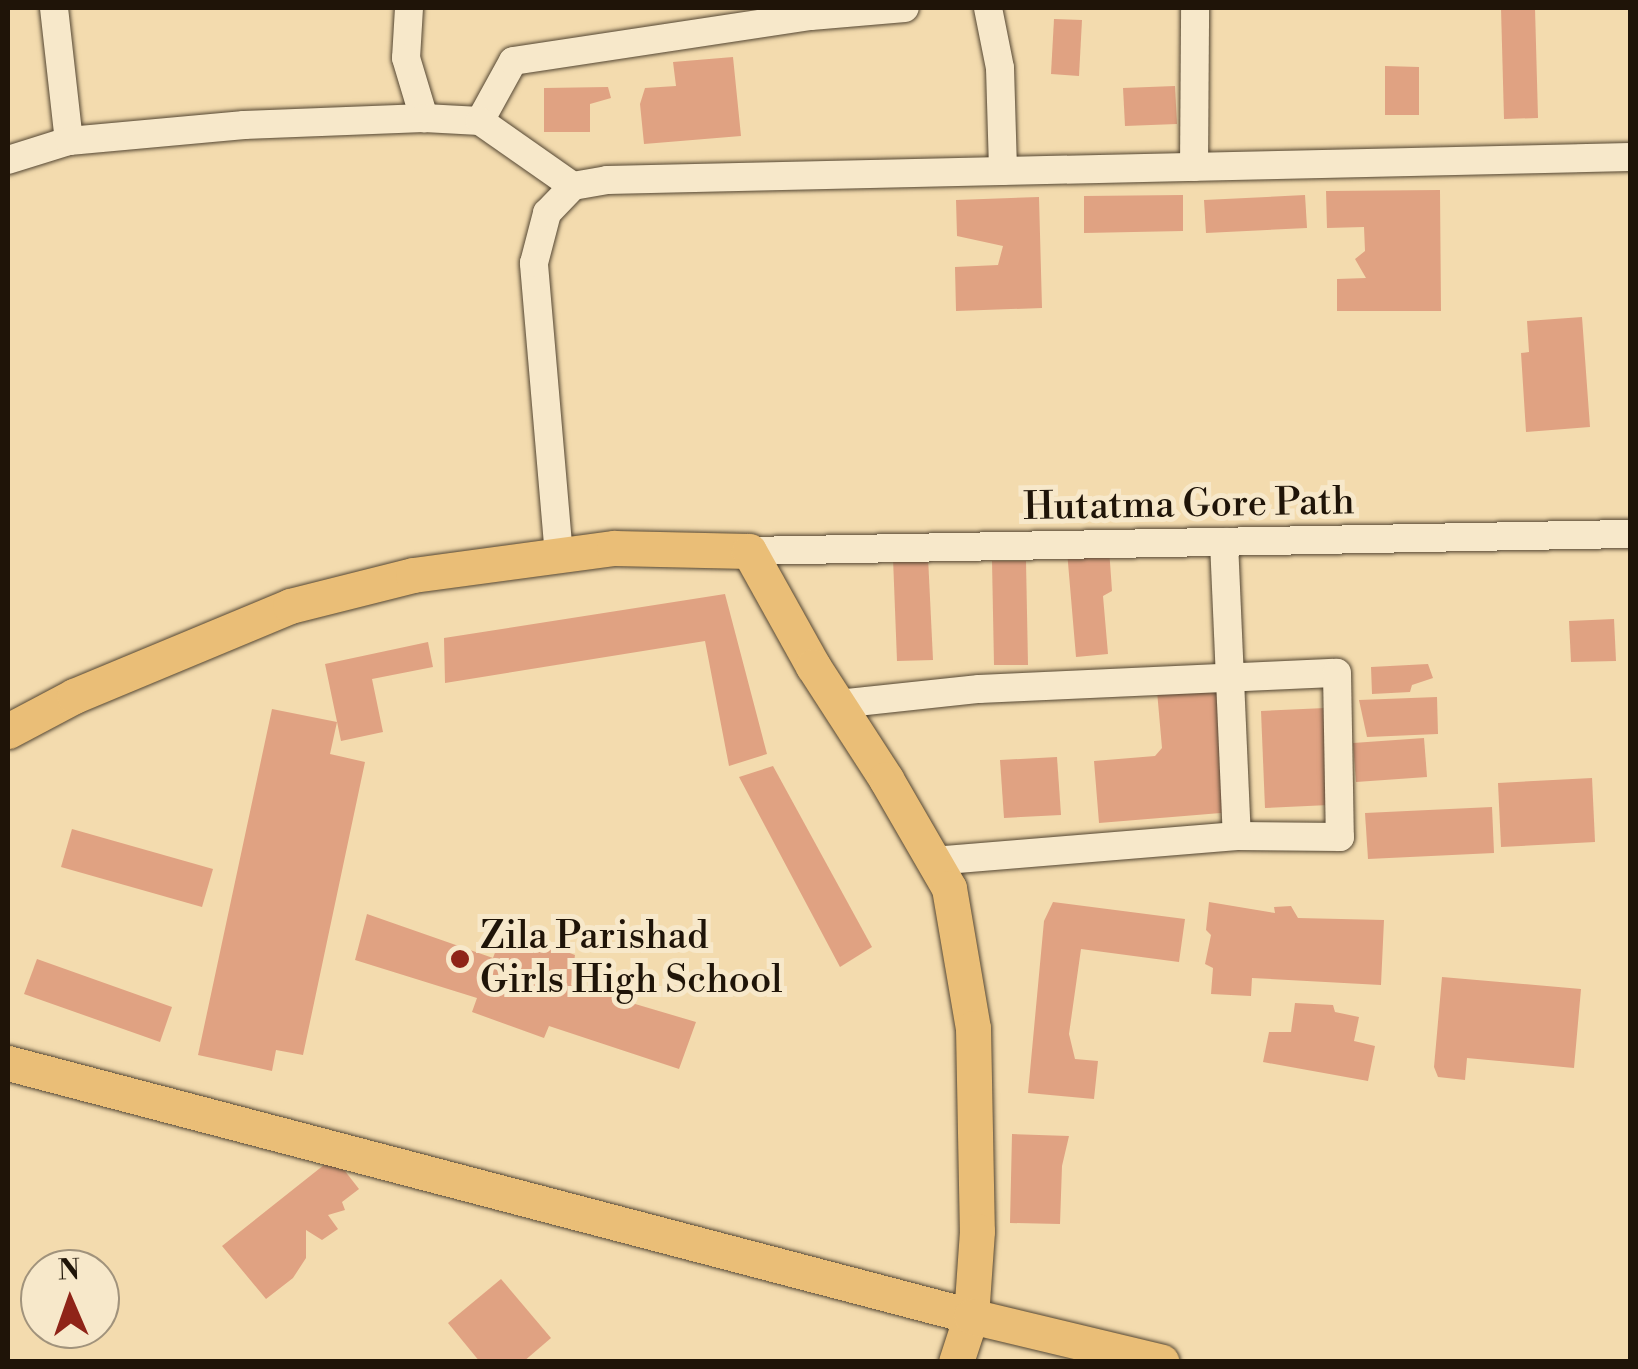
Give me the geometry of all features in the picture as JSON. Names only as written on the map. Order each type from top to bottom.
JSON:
[{"type":"main road","points":[[8,731],[74,696],[290,606],[413,575],[614,548],[749,551],[949,888],[973,1028],[978,1231],[971,1316],[956,1362]]},
{"type":"main road","points":[[8,1062],[971,1316],[1162,1362]]},
{"type":"street","points":[[54,8],[69,141]]},
{"type":"street","points":[[409,8],[406,58],[424,118]]},
{"type":"street","points":[[480,121],[513,61],[810,12],[905,8]]},
{"type":"street","points":[[988,8],[1000,68],[1003,171]]},
{"type":"street","points":[[1194,8],[1194,167]]},
{"type":"street","points":[[8,160],[69,141],[244,124],[424,118],[480,121],[573,186]]},
{"type":"street","points":[[559,556],[534,262],[547,214],[573,186],[606,180],[1630,156]]},
{"type":"street","name":"Hutatma Gore Path","points":[[749,551],[1630,534]]},
{"type":"street","points":[[1224,542],[1237,836]]},
{"type":"street","points":[[838,704],[978,689],[1337,673],[1340,837],[1237,836],[933,861]]},
{"type":"building","points":[[1501,8],[1535,8],[1538,118],[1504,119]]},
{"type":"building","points":[[1054,19],[1082,20],[1079,76],[1051,74]]},
{"type":"building","points":[[733,57],[741,136],[644,144],[640,104],[645,88],[676,86],[673,62]]},
{"type":"building","points":[[1385,66],[1419,67],[1419,115],[1385,115]]},
{"type":"building","points":[[1175,86],[1177,124],[1125,126],[1123,88]]},
{"type":"building","points":[[608,87],[611,98],[590,104],[590,132],[544,132],[544,88]]},
{"type":"building","points":[[1440,190],[1441,311],[1337,311],[1337,279],[1366,278],[1355,259],[1365,251],[1364,227],[1327,228],[1326,191]]},
{"type":"building","points":[[1183,195],[1183,231],[1084,233],[1084,196]]},
{"type":"building","points":[[1305,195],[1307,228],[1206,233],[1204,200]]},
{"type":"building","points":[[1039,197],[1042,308],[956,311],[955,267],[998,265],[1003,246],[957,236],[956,200]]},
{"type":"building","points":[[1582,317],[1590,427],[1526,432],[1521,353],[1529,352],[1527,321]]},
{"type":"building","points":[[1109,548],[1112,591],[1103,596],[1108,654],[1076,657],[1067,551]]},
{"type":"building","points":[[928,557],[933,660],[897,661],[893,558]]},
{"type":"building","points":[[992,561],[1026,561],[1028,665],[994,665]]},
{"type":"building","points":[[725,594],[767,754],[729,766],[705,641],[445,683],[444,638]]},
{"type":"building","points":[[1614,619],[1616,661],[1571,662],[1569,621]]},
{"type":"building","points":[[428,642],[433,667],[372,679],[383,732],[341,741],[325,664]]},
{"type":"building","points":[[1428,664],[1433,678],[1412,685],[1410,692],[1372,694],[1371,667]]},
{"type":"building","points":[[1223,686],[1233,812],[1099,823],[1094,761],[1155,756],[1162,748],[1157,691]]},
{"type":"building","points":[[1437,697],[1438,734],[1367,737],[1359,700]]},
{"type":"building","points":[[1325,708],[1329,805],[1265,808],[1261,711]]},
{"type":"building","points":[[272,709],[337,722],[330,754],[365,762],[303,1055],[276,1050],[272,1071],[198,1055]]},
{"type":"building","points":[[1424,738],[1427,777],[1356,782],[1353,743]]},
{"type":"building","points":[[1057,757],[1061,815],[1004,818],[1000,760]]},
{"type":"building","points":[[773,766],[872,947],[840,967],[739,777]]},
{"type":"building","points":[[1592,778],[1595,842],[1501,847],[1498,783]]},
{"type":"building","points":[[1492,807],[1494,853],[1368,859],[1365,813]]},
{"type":"building","points":[[72,829],[213,869],[202,907],[61,867]]},
{"type":"building","points":[[1053,902],[1185,919],[1179,962],[1081,949],[1069,1034],[1075,1059],[1098,1061],[1094,1099],[1028,1093],[1044,921]]},
{"type":"building","points":[[1209,902],[1275,913],[1274,907],[1291,906],[1298,918],[1384,920],[1381,985],[1252,978],[1251,996],[1211,994],[1213,968],[1205,964],[1211,935],[1206,930]]},
{"type":"building","points":[[367,914],[493,958],[504,928],[575,955],[571,985],[696,1022],[679,1069],[549,1026],[544,1038],[472,1012],[477,998],[355,960]]},
{"type":"building","points":[[37,959],[172,1007],[160,1042],[24,994]]},
{"type":"building","points":[[1442,977],[1581,989],[1574,1068],[1467,1058],[1465,1080],[1438,1077],[1434,1067]]},
{"type":"building","points":[[1295,1003],[1333,1005],[1335,1012],[1359,1017],[1354,1041],[1375,1046],[1368,1081],[1263,1062],[1269,1032],[1291,1032]]},
{"type":"building","points":[[1012,1134],[1069,1136],[1062,1166],[1060,1224],[1010,1223]]},
{"type":"building","points":[[334,1157],[359,1189],[342,1202],[345,1210],[328,1215],[338,1229],[322,1240],[306,1230],[306,1258],[293,1278],[266,1299],[222,1246]]},
{"type":"building","points":[[501,1279],[551,1338],[523,1362],[480,1362],[448,1323]]},
{"type":"place","name":"Zila Parishad Girls High School","points":[[460,959]]}]
